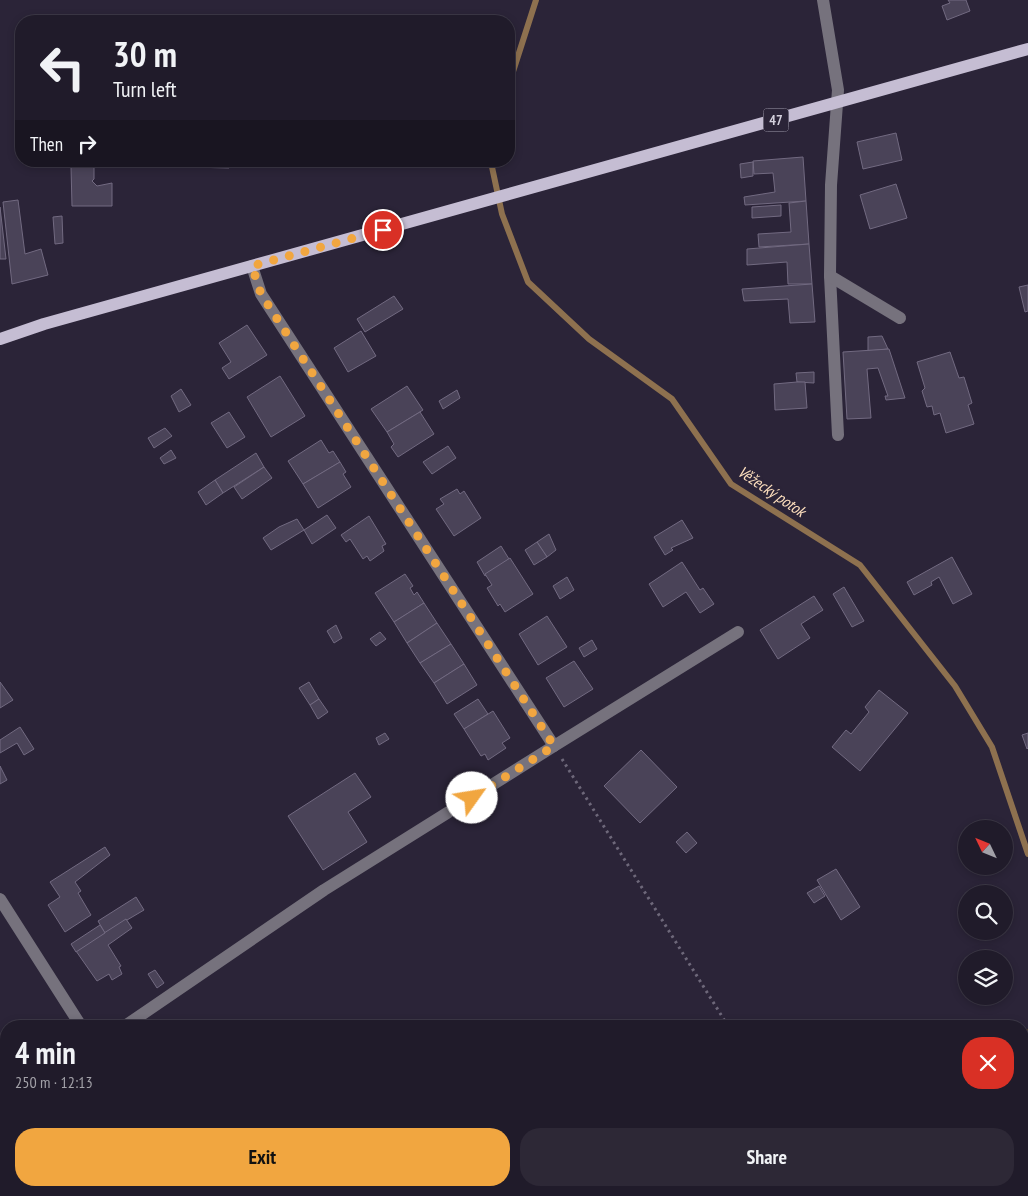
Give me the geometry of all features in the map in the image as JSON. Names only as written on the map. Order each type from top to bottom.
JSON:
[{"type":"main road","name":"47","points":[[0,339],[44,324],[1028,49]]},
{"type":"street","points":[[823,0],[838,90],[831,185],[830,276],[838,435]]},
{"type":"street","points":[[252,266],[261,294],[554,746]]},
{"type":"street","points":[[830,276],[900,318]]},
{"type":"street","points":[[134,1020],[324,890],[738,632]]},
{"type":"street","points":[[0,899],[76,1020]]},
{"type":"path","points":[[554,746],[724,1020]]},
{"type":"building","points":[[948,0],[966,0],[970,11],[947,20],[942,6],[950,3]]},
{"type":"building","points":[[896,133],[902,160],[863,169],[857,142]]},
{"type":"building","points":[[803,157],[806,201],[745,205],[744,197],[775,192],[773,173],[754,174],[753,161]]},
{"type":"building","points":[[753,162],[753,176],[741,178],[740,164]]},
{"type":"building","points":[[71,167],[94,167],[94,179],[92,181],[97,186],[112,183],[112,206],[72,206]]},
{"type":"building","points":[[191,167],[229,167],[229,168]]},
{"type":"building","points":[[896,184],[907,218],[870,229],[860,195]]},
{"type":"building","points":[[18,200],[25,254],[41,249],[48,275],[12,284],[3,202]]},
{"type":"building","points":[[806,201],[809,244],[759,247],[758,234],[791,232],[789,203]]},
{"type":"building","points":[[781,205],[781,216],[752,218],[752,207]]},
{"type":"building","points":[[0,207],[6,259],[0,259]]},
{"type":"building","points":[[62,216],[63,243],[55,244],[53,217]]},
{"type":"building","points":[[809,244],[812,284],[788,284],[787,262],[747,265],[747,249]]},
{"type":"building","points":[[812,284],[815,322],[790,323],[788,299],[744,301],[742,289]]},
{"type":"building","points":[[1028,285],[1028,311],[1025,312],[1019,287]]},
{"type":"building","points":[[394,296],[403,309],[365,332],[357,319]]},
{"type":"building","points":[[247,325],[267,355],[229,379],[222,368],[231,362],[219,343]]},
{"type":"building","points":[[361,331],[376,356],[348,372],[334,348]]},
{"type":"building","points":[[882,336],[888,349],[868,351],[868,337]]},
{"type":"building","points":[[889,349],[905,398],[886,400],[885,396],[888,396],[878,368],[867,369],[871,418],[847,419],[843,352]]},
{"type":"building","points":[[950,352],[959,378],[964,377],[972,403],[968,405],[974,424],[946,433],[940,413],[934,415],[932,406],[927,407],[922,391],[925,388],[917,362]]},
{"type":"building","points":[[814,372],[814,383],[797,382],[796,373]]},
{"type":"building","points":[[280,376],[305,416],[271,437],[247,397]]},
{"type":"building","points":[[805,382],[807,408],[775,410],[774,384]]},
{"type":"building","points":[[407,386],[423,410],[387,432],[371,409]]},
{"type":"building","points":[[181,389],[191,405],[179,412],[171,396]]},
{"type":"building","points":[[457,390],[460,398],[443,409],[439,401]]},
{"type":"building","points":[[229,412],[245,437],[227,448],[211,423]]},
{"type":"building","points":[[420,412],[434,434],[398,457],[391,447],[394,444],[387,432]]},
{"type":"building","points":[[165,428],[172,436],[154,448],[148,438]]},
{"type":"building","points":[[321,440],[329,453],[333,451],[340,462],[303,484],[288,461]]},
{"type":"building","points":[[448,446],[456,458],[432,474],[423,462]]},
{"type":"building","points":[[171,450],[176,458],[164,464],[160,458]]},
{"type":"building","points":[[256,453],[264,467],[223,493],[215,480]]},
{"type":"building","points":[[340,462],[346,472],[343,474],[351,487],[318,508],[303,484]]},
{"type":"building","points":[[264,467],[272,478],[242,499],[234,487]]},
{"type":"building","points":[[215,480],[223,493],[206,505],[198,492]]},
{"type":"building","points":[[457,489],[460,494],[464,491],[481,518],[454,536],[436,509],[444,504],[440,499]]},
{"type":"building","points":[[327,515],[336,528],[312,544],[304,530]]},
{"type":"building","points":[[369,516],[386,544],[382,546],[384,551],[370,561],[367,556],[363,559],[350,539],[346,542],[341,535]]},
{"type":"building","points":[[297,519],[304,530],[271,550],[263,538],[279,527]]},
{"type":"building","points":[[682,520],[693,538],[671,548],[673,550],[665,555],[654,537]]},
{"type":"building","points":[[549,534],[556,550],[547,557],[537,542]]},
{"type":"building","points":[[537,542],[547,557],[534,565],[525,550]]},
{"type":"building","points":[[501,546],[509,559],[485,576],[477,562]]},
{"type":"building","points":[[952,557],[972,594],[953,604],[939,577],[931,582],[932,585],[914,595],[907,582]]},
{"type":"building","points":[[510,558],[533,594],[505,612],[500,604],[498,606],[487,588],[492,585],[485,574]]},
{"type":"building","points":[[682,562],[700,590],[703,588],[714,604],[700,613],[686,592],[663,607],[649,584]]},
{"type":"building","points":[[405,574],[413,586],[410,588],[414,595],[417,592],[424,603],[394,622],[375,593]]},
{"type":"building","points":[[567,577],[574,590],[560,599],[553,586]]},
{"type":"building","points":[[844,587],[864,621],[852,627],[833,594]]},
{"type":"building","points":[[814,596],[823,610],[801,624],[810,638],[778,659],[760,630]]},
{"type":"building","points":[[424,603],[437,623],[407,643],[394,622]]},
{"type":"building","points":[[547,616],[567,647],[538,665],[519,634]]},
{"type":"building","points":[[437,623],[451,644],[420,663],[407,643]]},
{"type":"building","points":[[336,625],[342,638],[334,643],[327,631]]},
{"type":"building","points":[[380,632],[386,639],[376,646],[370,639]]},
{"type":"building","points":[[592,640],[597,649],[584,657],[579,648]]},
{"type":"building","points":[[451,644],[464,664],[434,683],[420,663]]},
{"type":"building","points":[[574,661],[593,689],[564,707],[546,678]]},
{"type":"building","points":[[464,664],[477,685],[447,704],[434,683]]},
{"type":"building","points":[[0,682],[13,700],[0,708]]},
{"type":"building","points":[[309,682],[319,699],[310,705],[299,688]]},
{"type":"building","points":[[879,690],[908,713],[860,771],[832,747],[846,730],[851,734],[869,712],[865,707]]},
{"type":"building","points":[[319,699],[328,712],[318,719],[310,705]]},
{"type":"building","points":[[478,699],[488,714],[464,729],[454,714]]},
{"type":"building","points":[[493,711],[510,738],[502,743],[506,748],[488,760],[485,754],[481,756],[464,729]]},
{"type":"building","points":[[20,727],[34,749],[24,755],[17,743],[0,753],[0,740]]},
{"type":"building","points":[[385,733],[389,739],[379,745],[376,738]]},
{"type":"building","points":[[1028,733],[1028,748],[1027,749],[1022,735]]},
{"type":"building","points":[[641,750],[677,787],[640,823],[604,786]]},
{"type":"building","points":[[0,766],[7,780],[0,784]]},
{"type":"building","points":[[355,773],[371,797],[348,812],[367,842],[323,870],[288,816]]},
{"type":"building","points":[[687,832],[697,843],[686,853],[676,842]]},
{"type":"building","points":[[105,847],[110,855],[75,882],[81,891],[78,893],[91,915],[65,932],[48,905],[60,897],[50,882]]},
{"type":"building","points":[[836,869],[860,907],[841,920],[817,880]]},
{"type":"building","points":[[819,886],[825,896],[814,903],[807,893]]},
{"type":"building","points":[[136,897],[144,910],[105,933],[98,921]]},
{"type":"building","points":[[126,919],[132,928],[108,945],[121,966],[119,967],[122,974],[112,980],[109,974],[97,981],[76,951]]},
{"type":"building","points":[[100,925],[105,933],[76,952],[71,944]]},
{"type":"building","points":[[155,970],[164,983],[157,988],[148,974]]},
{"type":"waterway","name":"Věžecký potok","points":[[515,65],[536,0]]},
{"type":"waterway","name":"Věžecký potok","points":[[492,167],[502,214],[528,282],[589,339],[672,399],[731,484],[860,565],[955,686],[992,747],[1028,854]]},
{"type":"route","points":[[383,230],[252,266],[256,285],[261,294],[554,746],[472,798]]}]
